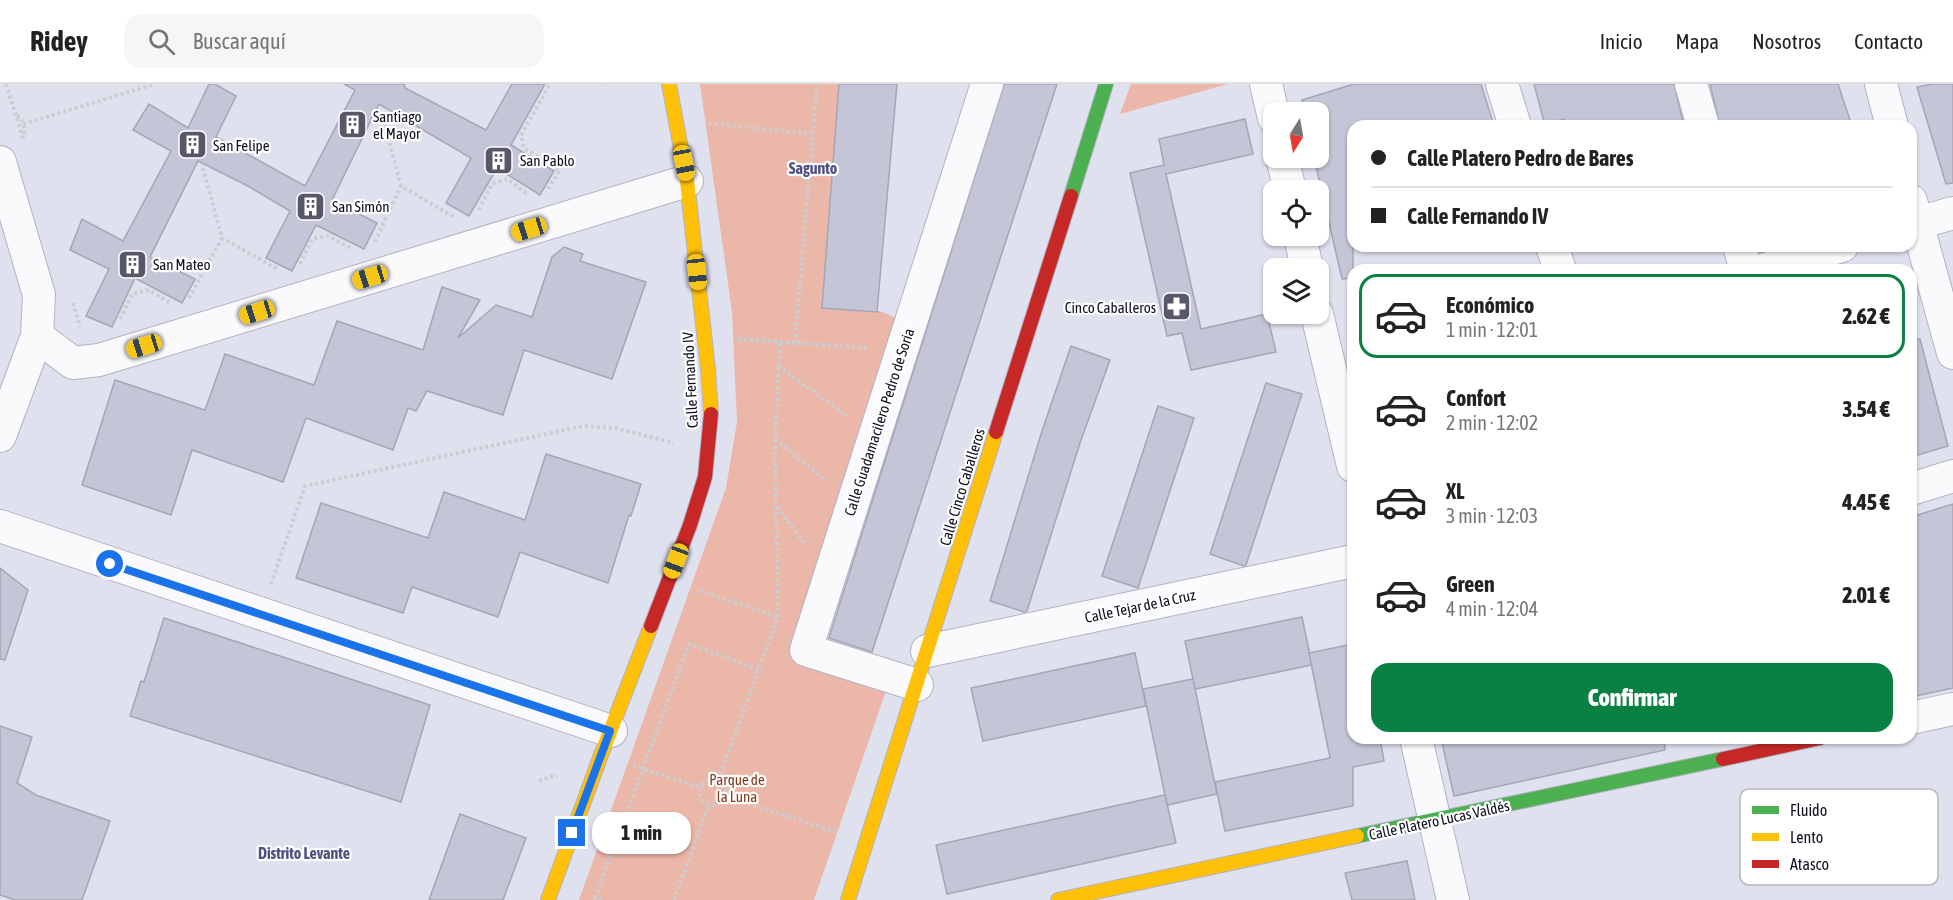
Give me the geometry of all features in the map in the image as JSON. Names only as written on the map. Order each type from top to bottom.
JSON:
[{"type":"street","name":"Calle Fernando IV","points":[[548,900],[690,525],[705,477],[711,419],[705,340],[687,181],[669,84]]},
{"type":"street","name":"Calle Guadamacilero Pedro de Soria","points":[[917,685],[806,650],[987,84]]},
{"type":"street","name":"Calle Cinco Caballeros","points":[[848,900],[1106,84]]},
{"type":"street","points":[[1266,84],[1270,102]]},
{"type":"street","points":[[1502,84],[1513,120]]},
{"type":"street","points":[[1691,84],[1701,120]]},
{"type":"street","points":[[1881,84],[1890,120]]},
{"type":"street","points":[[0,162],[39,295],[38,336],[0,436]]},
{"type":"street","points":[[38,336],[73,363],[99,360],[687,181]]},
{"type":"street","points":[[1917,216],[1953,213]]},
{"type":"street","points":[[1917,230],[1953,353]]},
{"type":"street","points":[[1782,264],[1822,252]]},
{"type":"street","points":[[1320,324],[1344,393],[1347,417]]},
{"type":"street","points":[[1917,487],[1953,476]]},
{"type":"street","points":[[0,526],[261,614],[606,743]]},
{"type":"street","name":"Calle Tejar de la Cruz","points":[[927,651],[1347,562]]},
{"type":"street","points":[[1917,717],[1953,710]]},
{"type":"street","points":[[1417,744],[1452,900]]},
{"type":"street","name":"Calle Platero Lucas Valdés","points":[[1058,900],[1792,744]]},
{"type":"path","points":[[6,84],[23,139],[25,133],[23,124],[21,118],[16,116]]},
{"type":"path","points":[[23,124],[155,84]]},
{"type":"path","points":[[545,195],[560,170],[524,148],[521,135],[550,84]]},
{"type":"path","points":[[795,343],[817,84]]},
{"type":"path","points":[[373,246],[401,186],[382,114]]},
{"type":"path","points":[[677,129],[705,123],[812,134]]},
{"type":"path","points":[[202,168],[222,238],[284,272]]},
{"type":"path","points":[[476,216],[492,184],[508,179],[532,197]]},
{"type":"path","points":[[401,186],[460,220]]},
{"type":"path","points":[[298,268],[312,239],[328,236],[358,251]]},
{"type":"path","points":[[187,300],[222,238]]},
{"type":"path","points":[[118,321],[132,294],[149,290],[173,306]]},
{"type":"path","points":[[70,295],[81,328]]},
{"type":"path","points":[[705,340],[733,338],[902,351]]},
{"type":"path","points":[[718,780],[778,617],[775,439],[780,342]]},
{"type":"path","points":[[778,366],[875,434]]},
{"type":"path","points":[[261,614],[305,486],[583,426],[616,428],[708,450]]},
{"type":"path","points":[[775,439],[850,500],[854,500]]},
{"type":"path","points":[[776,506],[826,572],[830,573]]},
{"type":"path","points":[[669,580],[813,628]]},
{"type":"path","points":[[601,900],[595,898],[689,644],[758,669]]},
{"type":"path","points":[[606,743],[642,769],[700,787]]},
{"type":"path","points":[[706,780],[718,780],[726,788],[725,796],[721,802],[709,804],[700,796],[700,787],[706,780]]},
{"type":"path","points":[[725,796],[866,842]]},
{"type":"path","points":[[674,900],[709,804]]},
{"type":"green space","name":"Parque de la Luna","points":[[700,84],[852,84],[835,293],[907,322],[801,653],[889,682],[814,900],[579,900],[726,488],[737,422],[732,312]]},
{"type":"green space","points":[[1131,84],[1228,84],[1120,114]]},
{"type":"building","points":[[209,84],[215,84],[236,96],[216,137],[305,186],[355,90],[344,84],[404,84],[405,88],[486,130],[512,84],[545,84],[511,145],[554,171],[540,195],[497,168],[469,216],[446,203],[471,158],[379,104],[332,200],[377,223],[364,249],[316,225],[292,271],[266,258],[290,211],[248,186],[198,161],[150,257],[195,279],[182,303],[135,278],[112,327],[86,316],[109,269],[70,250],[82,219],[123,241],[171,151],[133,130],[149,104],[188,128]]},
{"type":"building","points":[[839,84],[897,84],[877,312],[822,308]]},
{"type":"building","points":[[1004,84],[1057,84],[872,652],[829,638]]},
{"type":"building","points":[[1354,84],[1481,84],[1492,120],[1347,120],[1347,252],[1353,252],[1353,264],[1347,264],[1347,279],[1342,279],[1329,223],[1329,180],[1319,180],[1316,168],[1329,168],[1329,102],[1302,102],[1302,100]]},
{"type":"building","points":[[1534,84],[1674,84],[1683,120],[1564,119],[1544,120]]},
{"type":"building","points":[[1710,84],[1838,84],[1850,120],[1719,120]]},
{"type":"building","points":[[1953,84],[1953,183],[1946,184],[1917,87]]},
{"type":"building","points":[[1245,119],[1253,154],[1166,174],[1201,329],[1263,315],[1263,324],[1269,324],[1276,352],[1191,370],[1182,333],[1167,336],[1130,173],[1164,165],[1159,139]]},
{"type":"building","points":[[564,247],[583,254],[580,261],[646,282],[612,379],[524,350],[503,415],[427,391],[416,411],[408,408],[393,450],[306,418],[283,482],[192,450],[171,515],[82,485],[115,380],[205,410],[225,354],[314,385],[337,321],[423,350],[442,287],[480,300],[458,338],[496,305],[532,317],[552,257]]},
{"type":"building","points":[[1917,339],[1920,339],[1948,446],[1917,455]]},
{"type":"building","points":[[1071,346],[1110,360],[1080,443],[1027,611],[1024,612],[990,601],[1042,431]]},
{"type":"building","points":[[1266,383],[1302,394],[1244,566],[1210,554]]},
{"type":"building","points":[[1158,406],[1194,418],[1138,588],[1102,576]]},
{"type":"building","points":[[546,454],[641,484],[608,583],[520,552],[498,617],[412,587],[403,613],[296,578],[321,503],[428,538],[444,492],[525,520]]},
{"type":"building","points":[[1953,504],[1953,688],[1917,696],[1917,515]]},
{"type":"building","points":[[0,568],[28,590],[5,660],[0,659]]},
{"type":"building","points":[[1302,617],[1312,665],[1195,689],[1185,641]]},
{"type":"building","points":[[164,618],[430,705],[401,802],[130,716],[141,681],[144,682]]},
{"type":"building","points":[[1347,645],[1347,744],[1381,744],[1384,761],[1353,767],[1353,806],[1225,831],[1215,782],[1330,758],[1309,653]]},
{"type":"building","points":[[1135,653],[1146,706],[983,741],[971,688]]},
{"type":"building","points":[[1193,679],[1217,794],[1167,805],[1143,689]]},
{"type":"building","points":[[0,726],[32,737],[17,783],[36,795],[110,821],[82,900],[15,900],[0,895]]},
{"type":"building","points":[[1442,744],[1664,744],[1665,750],[1454,796]]},
{"type":"building","points":[[1165,795],[1176,843],[947,894],[936,845]]},
{"type":"building","points":[[460,814],[526,838],[503,900],[429,900]]},
{"type":"building","points":[[1407,861],[1415,900],[1352,900],[1345,873]]},
{"type":"traffic: fast","points":[[1071,196],[1106,84]]},
{"type":"traffic: fast","points":[[1357,836],[1723,759]]},
{"type":"traffic: slow","points":[[669,84],[687,181],[711,414]]},
{"type":"traffic: slow","points":[[848,900],[996,432]]},
{"type":"traffic: slow","points":[[548,900],[651,626]]},
{"type":"traffic: slow","points":[[1058,900],[1357,836]]},
{"type":"traffic: jam","points":[[996,432],[1071,196]]},
{"type":"traffic: jam","points":[[651,626],[690,525],[705,477],[711,414]]},
{"type":"traffic: jam","points":[[1723,759],[1792,744]]},
{"type":"place","name":"Santiago el Mayor","points":[[352,125]]},
{"type":"place","name":"San Felipe","points":[[192,145]]},
{"type":"place","name":"San Pablo","points":[[499,160]]},
{"type":"place","name":"San Simón","points":[[311,206]]},
{"type":"place","name":"San Mateo","points":[[132,264]]},
{"type":"place","name":"Cinco Caballeros","points":[[1177,307]]},
{"type":"district","name":"Sagunto","points":[[813,168]]},
{"type":"district","name":"Distrito Levante","points":[[304,853]]},
{"type":"route","points":[[110,564],[610,731],[572,833]]}]
